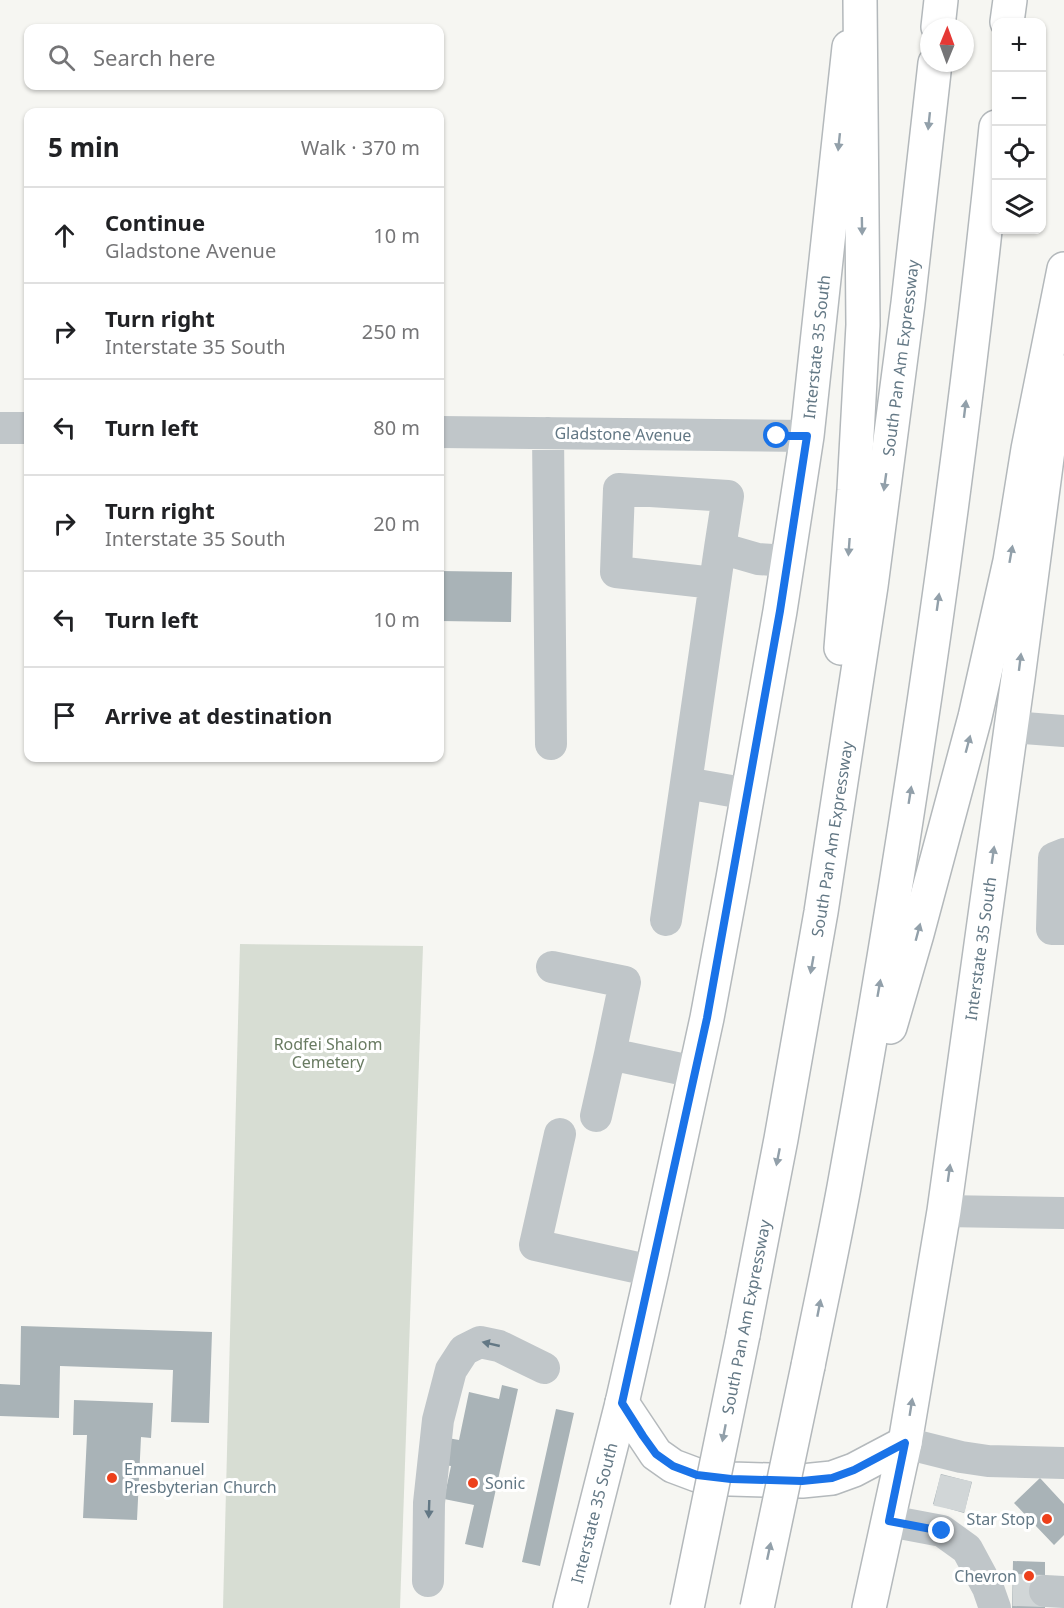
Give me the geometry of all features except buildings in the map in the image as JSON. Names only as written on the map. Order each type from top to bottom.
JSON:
[{"type":"main road","name":"Interstate 35 South","points":[[570,1608],[622,1403],[652,1270],[707,1018],[748,794],[807,436],[854,0]]},
{"type":"main road","points":[[821,912],[854,490],[863,326],[860,0]]},
{"type":"main road","points":[[939,18],[941,0]]},
{"type":"main road","points":[[1008,18],[1010,0]]},
{"type":"main road","name":"South Pan Am Expressway","points":[[687,1608],[781,1139],[821,912],[871,586],[894,413],[934,72]]},
{"type":"main road","points":[[757,1608],[843,1190],[883,964],[912,781],[965,411],[992,164]]},
{"type":"main road","points":[[843,1190],[917,934],[975,717],[1010,561],[1028,449],[1064,269]]},
{"type":"main road","name":"Interstate 35 South","points":[[869,1608],[905,1443],[944,1211],[1011,727],[1057,435],[1064,284]]},
{"type":"main road","points":[[622,1403],[656,1454],[673,1466],[697,1475],[731,1479],[802,1481],[832,1478],[854,1470],[905,1443]]},
{"type":"street","points":[[0,428],[24,428]]},
{"type":"street","name":"Gladstone Avenue","points":[[444,432],[807,436]]},
{"type":"street","points":[[548,433],[552,744]]},
{"type":"street","points":[[666,920],[728,496],[619,489],[616,572],[714,583]]},
{"type":"street","points":[[720,548],[758,559],[788,561]]},
{"type":"street","points":[[1011,727],[1064,731]]},
{"type":"street","points":[[686,783],[748,794]]},
{"type":"street","points":[[1064,854],[1054,858],[1052,928],[1064,929]]},
{"type":"street","points":[[552,967],[625,982],[596,1116]]},
{"type":"street","points":[[610,1054],[695,1072]]},
{"type":"street","points":[[560,1134],[535,1245],[652,1270]]},
{"type":"street","points":[[944,1211],[1064,1213]]},
{"type":"street","points":[[428,1581],[429,1503],[438,1419],[451,1370],[464,1350],[480,1342],[499,1346],[544,1368]]},
{"type":"street","points":[[905,1443],[958,1467],[988,1461],[1064,1462]]},
{"type":"street","points":[[889,1521],[946,1520],[999,1596]]},
{"type":"green space","name":"Rodfei Shalom Cemetery","points":[[240,944],[423,946],[400,1608],[223,1608]]},
{"type":"tunnel","points":[[949,1509],[956,1478]]},
{"type":"tunnel","points":[[1013,1590],[1045,1591]]},
{"type":"place","name":"Emmanuel Presbyterian Church","points":[[112,1478]]},
{"type":"place","name":"Sonic","points":[[473,1483]]},
{"type":"place","name":"Star Stop","points":[[1047,1519]]},
{"type":"place","name":"Chevron","points":[[1029,1576]]},
{"type":"route","points":[[777,436],[807,436],[780,611],[707,1018],[622,1403],[656,1454],[673,1466],[697,1475],[731,1479],[802,1481],[832,1478],[854,1470],[905,1443],[889,1521],[942,1531]]}]
